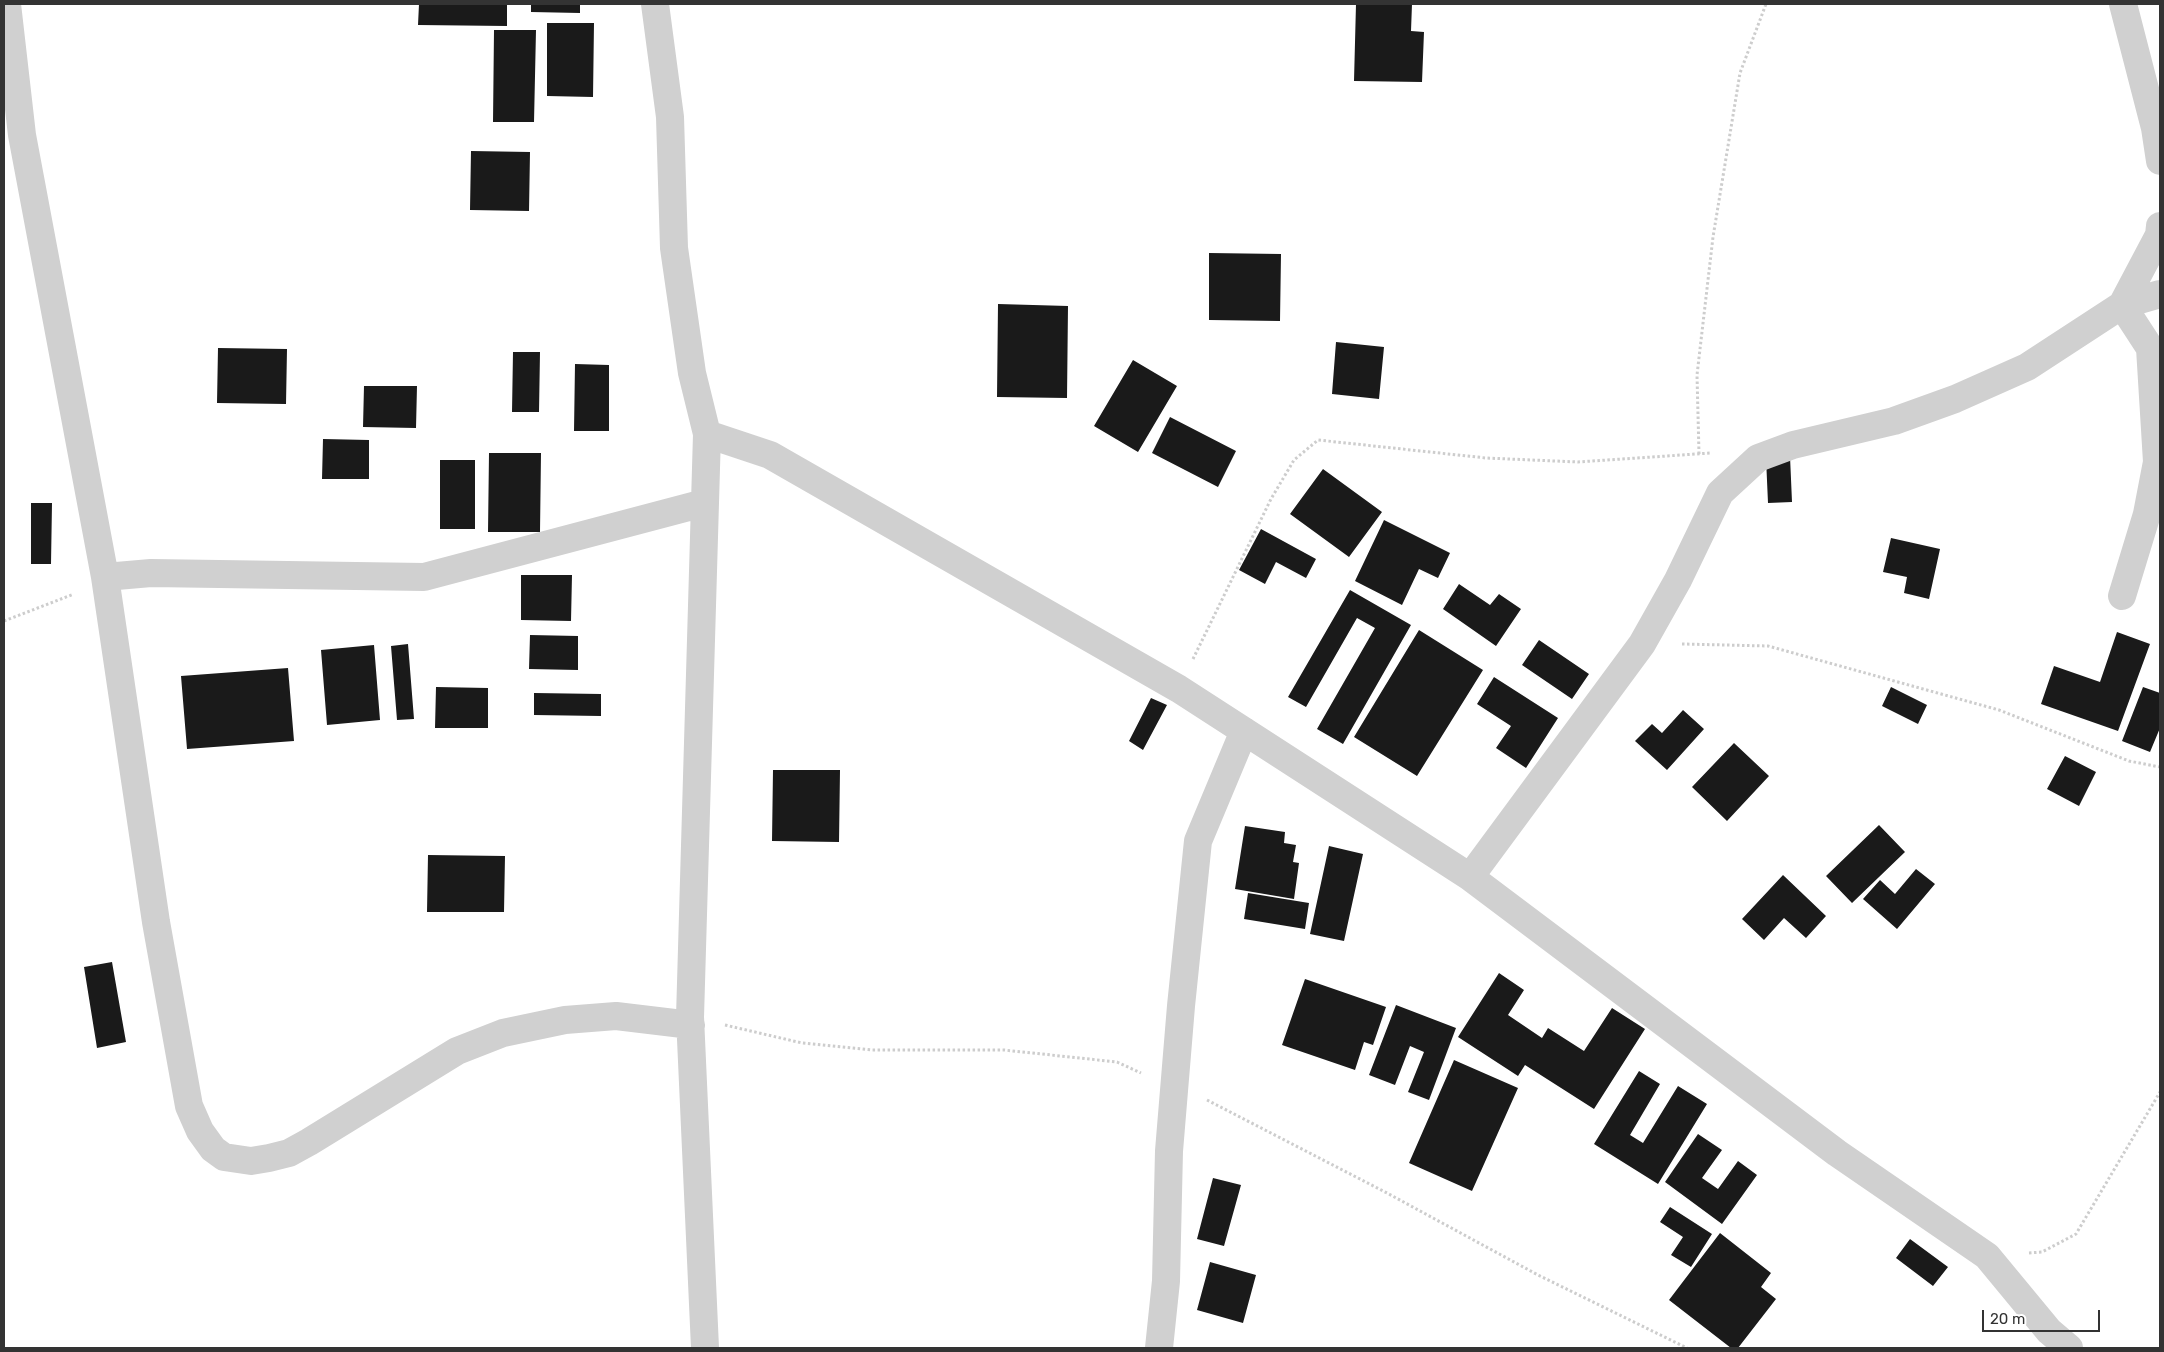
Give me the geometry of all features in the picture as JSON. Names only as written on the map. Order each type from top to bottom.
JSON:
[{"type":"street","points":[[6,4],[22,134],[105,581],[156,922],[189,1106],[200,1131],[213,1149],[232,1159],[251,1161],[289,1153],[456,1051],[503,1032],[565,1020],[616,1016],[691,1025]]},
{"type":"street","points":[[655,4],[670,117],[674,248],[692,372],[707,434],[691,1025],[705,1348]]},
{"type":"street","points":[[2123,4],[2155,128],[2160,161]]},
{"type":"street","points":[[2122,305],[2159,235],[2160,226]]},
{"type":"street","points":[[1470,877],[1642,644],[1678,580],[1720,494],[1758,458],[1794,445],[1894,421],[1955,399],[2027,367],[2122,305],[2160,294]]},
{"type":"street","points":[[2122,305],[2150,348],[2157,462],[2147,514],[2122,596]]},
{"type":"street","points":[[707,434],[770,455],[1179,689],[1470,877],[1838,1153],[1987,1256],[2049,1331],[2069,1348]]},
{"type":"street","points":[[105,581],[151,574],[424,577],[704,503]]},
{"type":"street","points":[[1159,1348],[1166,1281],[1169,1151],[1181,1006],[1198,841],[1244,731]]},
{"type":"path","points":[[1699,454],[1697,375],[1712,237],[1740,73],[1766,4]]},
{"type":"path","points":[[1179,689],[1271,499],[1294,460],[1318,440],[1486,458],[1578,462],[1718,452]]},
{"type":"path","points":[[4,621],[105,581]]},
{"type":"path","points":[[1642,644],[1768,646],[1999,710],[2129,761],[2160,767]]},
{"type":"path","points":[[1987,1256],[2042,1252],[2076,1234],[2160,1092]]},
{"type":"building","points":[[419,4],[507,4],[507,26],[418,25]]},
{"type":"building","points":[[531,4],[580,4],[580,13],[531,12]]},
{"type":"building","points":[[1356,4],[1412,4],[1411,31],[1424,32],[1422,82],[1354,81]]},
{"type":"building","points":[[547,23],[594,23],[593,97],[547,96]]},
{"type":"building","points":[[494,30],[536,30],[534,122],[493,122]]},
{"type":"building","points":[[471,151],[530,152],[529,211],[470,210]]},
{"type":"building","points":[[1209,253],[1281,254],[1280,321],[1209,320]]},
{"type":"building","points":[[998,304],[1068,306],[1067,398],[997,397]]},
{"type":"building","points":[[1336,342],[1384,347],[1379,399],[1332,394]]},
{"type":"building","points":[[218,348],[287,349],[286,404],[217,403]]},
{"type":"building","points":[[513,352],[540,352],[539,412],[512,412]]},
{"type":"building","points":[[1133,360],[1177,386],[1138,452],[1094,426]]},
{"type":"building","points":[[575,364],[609,365],[609,431],[574,431]]},
{"type":"building","points":[[364,386],[417,386],[416,428],[363,427]]},
{"type":"building","points":[[1170,417],[1236,451],[1218,487],[1152,453]]},
{"type":"building","points":[[323,439],[369,440],[369,479],[322,479]]},
{"type":"building","points":[[489,453],[541,453],[540,532],[488,532]]},
{"type":"building","points":[[1790,456],[1792,502],[1768,503],[1766,458]]},
{"type":"building","points":[[440,460],[475,460],[475,529],[440,529]]},
{"type":"building","points":[[1323,469],[1382,512],[1349,557],[1290,514]]},
{"type":"building","points":[[31,503],[52,503],[51,564],[31,564]]},
{"type":"building","points":[[1384,520],[1450,553],[1438,578],[1419,569],[1402,605],[1355,581]]},
{"type":"building","points":[[1261,529],[1316,559],[1306,578],[1276,562],[1265,584],[1239,570]]},
{"type":"building","points":[[1891,538],[1940,549],[1929,599],[1904,593],[1907,577],[1883,572]]},
{"type":"building","points":[[521,575],[572,575],[571,621],[521,620]]},
{"type":"building","points":[[1459,584],[1490,605],[1499,594],[1521,609],[1496,646],[1443,609]]},
{"type":"building","points":[[1350,590],[1411,625],[1343,744],[1317,729],[1375,628],[1357,618],[1306,707],[1288,697]]},
{"type":"building","points":[[1419,630],[1483,670],[1417,776],[1354,737]]},
{"type":"building","points":[[2117,632],[2150,644],[2118,731],[2041,704],[2054,666],[2100,682]]},
{"type":"building","points":[[530,635],[578,636],[578,670],[529,669]]},
{"type":"building","points":[[1539,640],[1589,674],[1572,699],[1522,665]]},
{"type":"building","points":[[408,644],[414,719],[397,720],[391,646]]},
{"type":"building","points":[[374,645],[380,720],[327,725],[321,650]]},
{"type":"building","points":[[288,668],[294,741],[187,749],[181,676]]},
{"type":"building","points":[[1494,677],[1558,718],[1526,768],[1496,748],[1511,726],[1477,704]]},
{"type":"building","points":[[436,687],[488,688],[488,728],[435,728]]},
{"type":"building","points":[[1891,687],[1927,705],[1918,724],[1882,706]]},
{"type":"building","points":[[2143,687],[2160,693],[2160,728],[2150,752],[2122,741]]},
{"type":"building","points":[[534,693],[601,694],[601,716],[534,715]]},
{"type":"building","points":[[1151,698],[1167,705],[1143,750],[1129,741]]},
{"type":"building","points":[[1683,710],[1704,729],[1667,770],[1635,741],[1652,724],[1662,733]]},
{"type":"building","points":[[1734,743],[1769,776],[1727,821],[1692,787]]},
{"type":"building","points":[[2065,756],[2096,772],[2079,806],[2047,789]]},
{"type":"building","points":[[773,770],[840,770],[839,842],[772,841]]},
{"type":"building","points":[[1879,825],[1905,852],[1852,903],[1826,876]]},
{"type":"building","points":[[1245,826],[1285,832],[1284,843],[1296,845],[1293,862],[1299,863],[1294,899],[1235,889]]},
{"type":"building","points":[[1329,846],[1363,854],[1344,941],[1310,934]]},
{"type":"building","points":[[428,855],[505,856],[504,912],[427,912]]},
{"type":"building","points":[[1916,869],[1935,884],[1897,929],[1863,899],[1880,880],[1895,894]]},
{"type":"building","points":[[1783,875],[1826,916],[1806,938],[1784,918],[1764,940],[1742,919]]},
{"type":"building","points":[[1248,893],[1309,903],[1305,929],[1244,919]]},
{"type":"building","points":[[112,962],[126,1042],[97,1048],[84,967]]},
{"type":"building","points":[[1499,973],[1524,990],[1508,1015],[1542,1038],[1548,1028],[1584,1051],[1612,1008],[1645,1029],[1594,1109],[1525,1065],[1518,1076],[1458,1037]]},
{"type":"building","points":[[1305,979],[1386,1007],[1373,1045],[1364,1042],[1355,1070],[1282,1045]]},
{"type":"building","points":[[1396,1005],[1456,1028],[1429,1100],[1408,1092],[1424,1052],[1410,1046],[1395,1085],[1369,1075]]},
{"type":"building","points":[[1454,1060],[1518,1088],[1472,1191],[1409,1163]]},
{"type":"building","points":[[1639,1071],[1660,1084],[1630,1135],[1643,1143],[1678,1086],[1707,1104],[1658,1184],[1594,1144]]},
{"type":"building","points":[[1698,1134],[1722,1150],[1702,1178],[1718,1189],[1738,1161],[1757,1175],[1722,1224],[1665,1182]]},
{"type":"building","points":[[1213,1178],[1241,1185],[1224,1246],[1197,1239]]},
{"type":"building","points":[[1670,1207],[1712,1234],[1691,1267],[1671,1255],[1683,1237],[1660,1222]]},
{"type":"building","points":[[1720,1233],[1771,1273],[1761,1287],[1776,1299],[1738,1348],[1731,1348],[1669,1300]]},
{"type":"building","points":[[1910,1239],[1948,1267],[1933,1286],[1896,1258]]},
{"type":"building","points":[[1210,1262],[1256,1275],[1243,1323],[1197,1310]]}]
